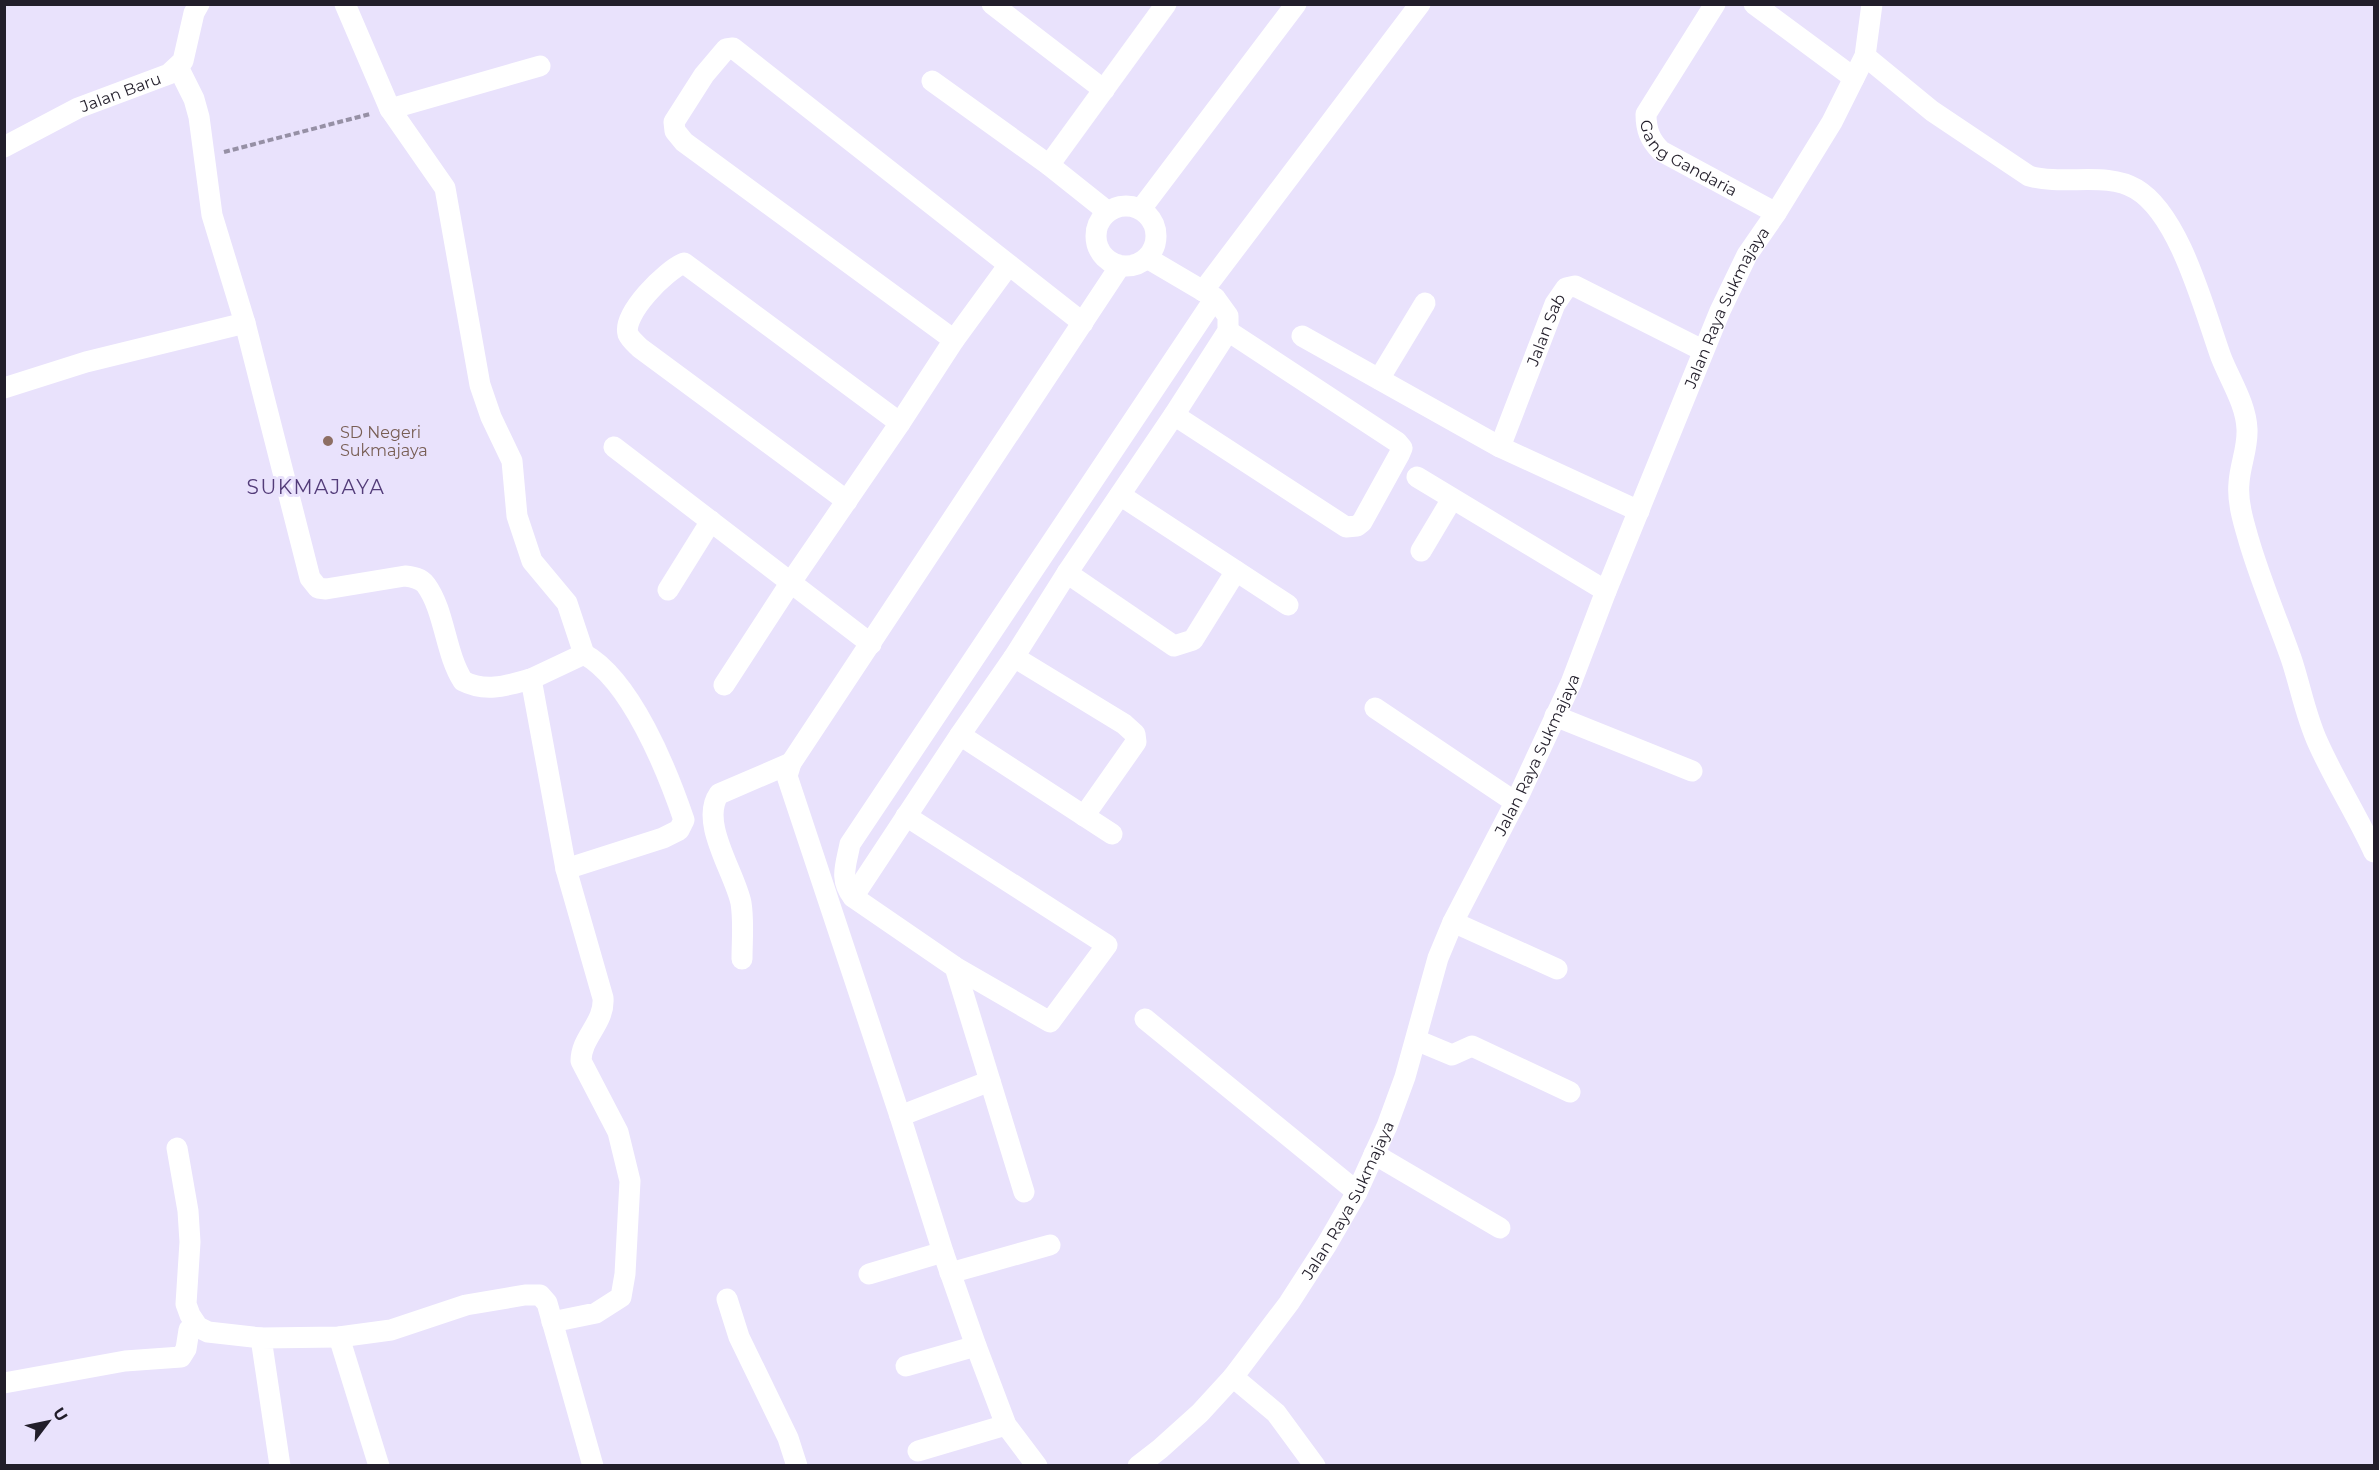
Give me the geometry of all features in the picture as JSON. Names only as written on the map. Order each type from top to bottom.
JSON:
[{"type":"street","name":"Jalan Baru","points":[[4,147],[78,108],[154,81],[178,67],[183,61],[194,13],[199,4]]},
{"type":"street","points":[[345,4],[390,109],[445,188],[480,385],[491,417],[512,461],[517,516],[532,561],[567,603],[584,654],[613,677],[646,728],[684,819],[679,830],[663,838],[566,868]]},
{"type":"street","points":[[992,4],[1104,90]]},
{"type":"street","points":[[1141,209],[1296,4]]},
{"type":"street","points":[[906,816],[1107,945],[1050,1022],[955,967],[853,897],[846,887],[844,878],[850,844],[1209,295],[1420,4]]},
{"type":"street","name":"Gang Gandaria","points":[[1715,4],[1646,114],[1647,132],[1652,142],[1661,151],[1776,213]]},
{"type":"street","points":[[1754,4],[1854,78]]},
{"type":"street","name":"Jalan Raya Sukmajaya","points":[[1138,1466],[1192,1420],[1233,1377],[1289,1303],[1327,1245],[1357,1192],[1405,1077],[1438,957],[1453,922],[1515,802],[1571,683],[1702,350],[1747,255],[1776,213],[1832,122],[1865,56],[1872,4]]},
{"type":"street","points":[[1050,165],[1104,90],[1159,7]]},
{"type":"street","points":[[954,340],[684,142],[675,131],[674,122],[704,75],[726,49],[733,48],[1083,323]]},
{"type":"street","points":[[1865,56],[1932,111],[2029,176],[2046,181],[2116,181],[2136,189],[2156,205],[2173,233],[2198,291],[2242,405],[2247,428],[2239,484],[2242,510],[2259,571],[2293,664],[2310,725],[2374,852]]},
{"type":"street","points":[[390,109],[540,66]]},
{"type":"street","points":[[178,67],[188,84],[200,117],[213,215],[245,323],[310,578],[318,588],[326,590],[405,576],[417,578],[426,584],[440,617],[451,657],[463,681],[478,687],[497,688],[531,678],[584,654]]},
{"type":"street","points":[[932,81],[1050,165],[1108,212]]},
{"type":"street","points":[[1124,206],[1141,209],[1148,215],[1156,230],[1155,247],[1147,258],[1137,265],[1120,266],[1105,258],[1097,243],[1098,226],[1108,212],[1124,206]]},
{"type":"street","points":[[853,897],[1228,331],[1228,316],[1209,295],[1147,258]]},
{"type":"street","points":[[847,501],[640,348],[628,337],[627,326],[630,317],[661,278],[684,263],[900,423]]},
{"type":"street","points":[[724,685],[954,340],[1008,266]]},
{"type":"street","points":[[1037,1466],[1006,1425],[976,1346],[787,776],[791,763],[1120,266]]},
{"type":"street","name":"Jalan Sab","points":[[1500,447],[1555,304],[1566,288],[1575,286],[1702,350]]},
{"type":"street","points":[[1380,379],[1425,303]]},
{"type":"street","points":[[4,388],[86,362],[245,323]]},
{"type":"street","points":[[1174,415],[1346,527],[1357,526],[1362,522],[1402,448],[1397,441],[1228,331]]},
{"type":"street","points":[[1302,336],[1500,447],[1639,511]]},
{"type":"street","points":[[614,447],[871,644]]},
{"type":"street","points":[[1417,477],[1606,591]]},
{"type":"street","points":[[1120,495],[1288,605]]},
{"type":"street","points":[[1421,551],[1452,499]]},
{"type":"street","points":[[668,590],[711,521]]},
{"type":"street","points":[[1067,573],[1174,646],[1193,639],[1236,571]]},
{"type":"street","points":[[1014,657],[1124,724],[1136,734],[1136,742],[1084,816]]},
{"type":"street","points":[[531,678],[566,868],[603,998],[602,1014],[582,1049],[581,1061],[618,1132],[630,1181],[625,1274],[621,1297],[596,1313],[552,1322]]},
{"type":"street","points":[[1375,708],[1515,802]]},
{"type":"street","points":[[1555,716],[1692,771]]},
{"type":"street","points":[[960,735],[1112,834]]},
{"type":"street","points":[[742,959],[741,904],[712,820],[712,803],[719,794],[791,763]]},
{"type":"street","points":[[1453,922],[1557,969]]},
{"type":"street","points":[[955,967],[1024,1192]]},
{"type":"street","points":[[1145,1019],[1357,1192]]},
{"type":"street","points":[[1416,1040],[1452,1055],[1472,1046],[1570,1092]]},
{"type":"street","points":[[900,1116],[990,1082]]},
{"type":"street","points":[[177,1148],[184,1184],[190,1242],[186,1304],[198,1327],[208,1332],[261,1338],[339,1337],[391,1330],[466,1305],[525,1295],[540,1295],[547,1303],[593,1466]]},
{"type":"street","points":[[1374,1154],[1500,1228]]},
{"type":"street","points":[[950,1273],[1050,1245]]},
{"type":"street","points":[[869,1274],[943,1252]]},
{"type":"street","points":[[727,1299],[739,1337],[788,1438],[797,1466]]},
{"type":"street","points":[[4,1383],[125,1361],[181,1357],[186,1349],[189,1330],[198,1327]]},
{"type":"street","points":[[339,1337],[378,1466]]},
{"type":"street","points":[[261,1338],[280,1466]]},
{"type":"street","points":[[906,1366],[976,1346]]},
{"type":"street","points":[[1233,1377],[1276,1413],[1315,1466]]},
{"type":"street","points":[[918,1451],[1006,1425]]},
{"type":"path","points":[[206,157],[390,109]]},
{"type":"place","name":"SD Negeri Sukmajaya","points":[[328,441]]},
{"type":"district","name":"SUKMAJAYA","points":[[316,487]]}]
